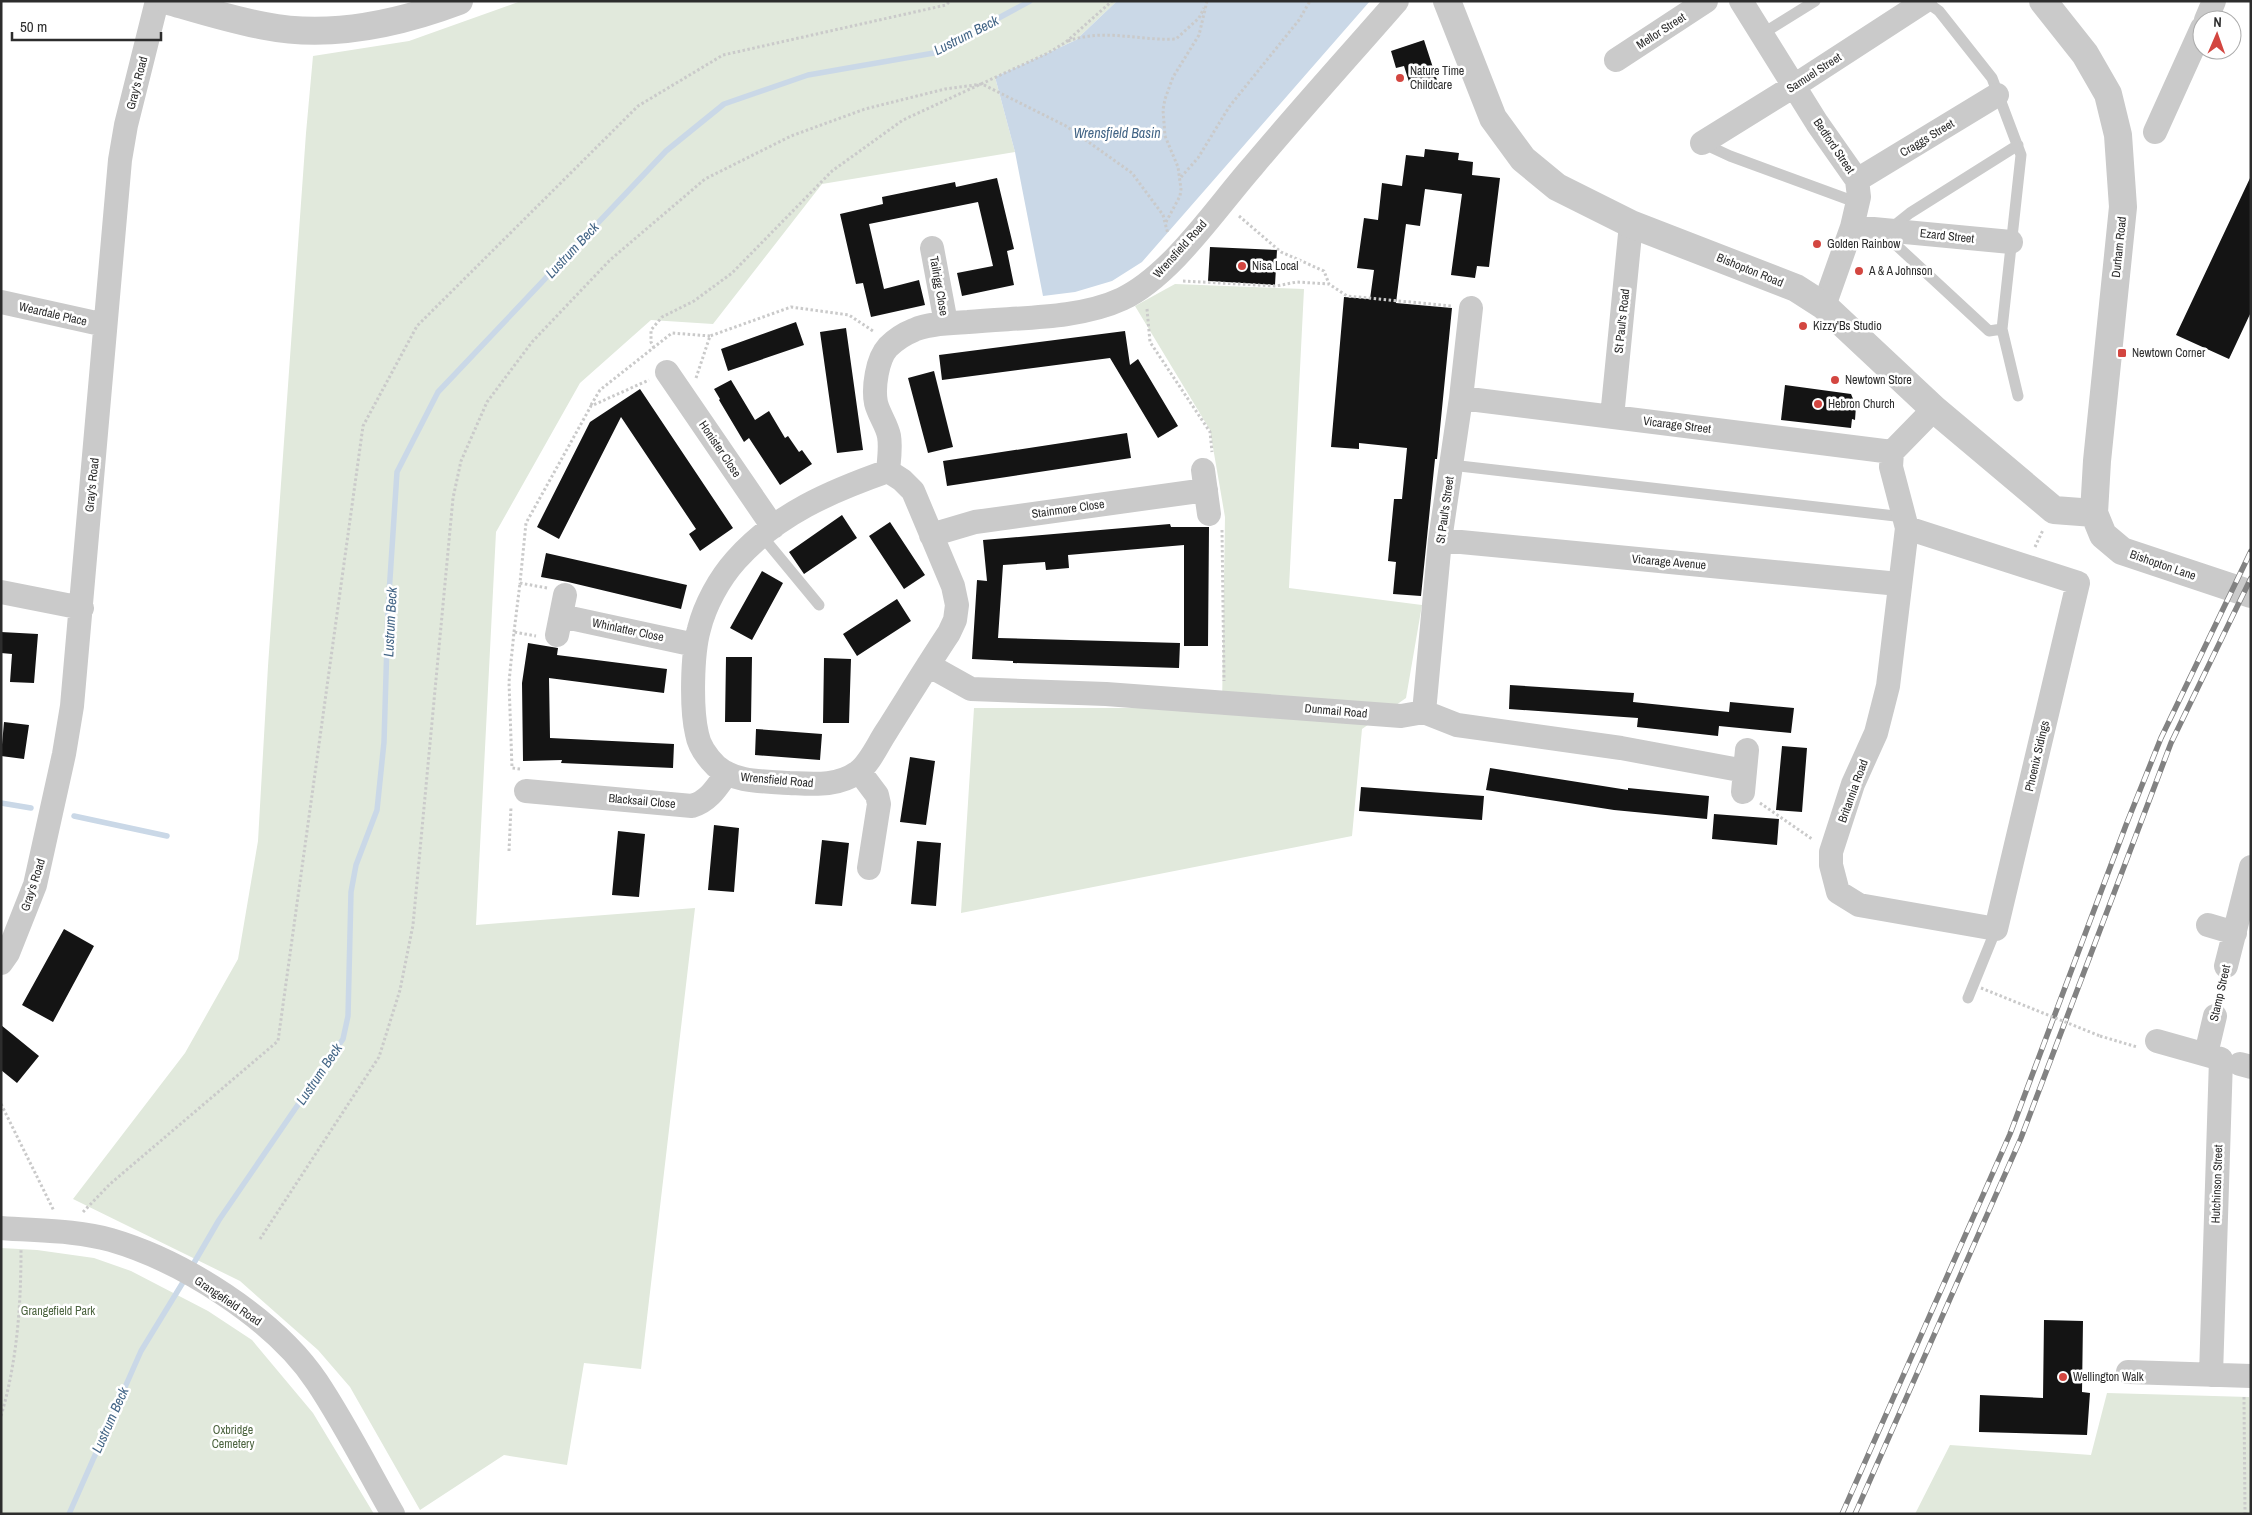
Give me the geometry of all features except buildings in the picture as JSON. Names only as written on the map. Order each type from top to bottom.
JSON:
[{"type":"street","name":"Gray's Road","points":[[1,963],[8,953],[35,885],[47,837],[70,716],[101,400],[105,325],[120,160],[126,125],[158,1]]},
{"type":"street","points":[[168,1],[266,26],[318,32],[367,27],[434,10],[459,1]]},
{"type":"street","name":"Wrensfield Road","points":[[859,771],[834,783],[816,785],[749,780],[727,773],[717,767],[708,757],[697,736],[694,719],[695,645],[704,614],[726,573],[767,532],[811,502],[851,484],[888,471],[890,439],[876,404],[875,393],[880,361],[886,349],[897,338],[915,329],[946,323],[1076,312],[1098,308],[1121,299],[1144,286],[1162,272],[1398,1]]},
{"type":"street","name":"Bishopton Road","points":[[1447,1],[1493,118],[1523,159],[1557,188],[1632,224],[1796,288],[1824,306],[1934,409],[2054,510],[2094,513]]},
{"type":"street","name":"Mellor Street","points":[[1616,60],[1706,1]]},
{"type":"street","name":"Bedford Street","points":[[1740,1],[1794,86],[1857,192]]},
{"type":"street","name":"Samuel Street","points":[[1702,143],[1925,1]]},
{"type":"street","name":"Durham Road","points":[[2043,1],[2085,54],[2108,94],[2118,135],[2122,207],[2096,461],[2094,513]]},
{"type":"street","points":[[2156,132],[2192,51]]},
{"type":"street","name":"Craggs Street","points":[[1857,192],[1997,95]]},
{"type":"street","points":[[1824,306],[1852,226],[1857,192]]},
{"type":"street","name":"St Paul's Road","points":[[1612,417],[1632,224]]},
{"type":"street","name":"Ezard Street","points":[[1852,226],[2011,242]]},
{"type":"street","name":"Tailrigg Close","points":[[932,248],[946,323]]},
{"type":"street","name":"Weardale Place","points":[[1,302],[105,325]]},
{"type":"street","name":"St Paul's Street","points":[[1424,712],[1440,540],[1461,398],[1471,308]]},
{"type":"street","name":"Honister Close","points":[[667,372],[686,398],[767,532]]},
{"type":"street","name":"Vicarage Street","points":[[1461,398],[1892,452]]},
{"type":"street","points":[[1892,452],[1934,409]]},
{"type":"street","name":"Britannia Road","points":[[1892,452],[1891,467],[1906,523],[1888,686],[1876,733],[1853,784],[1831,852],[1831,865],[1838,892],[1859,905],[1996,929]]},
{"type":"street","points":[[869,868],[879,804],[877,795],[859,771],[949,633],[955,620],[957,605],[953,586],[913,491],[902,480],[888,471]]},
{"type":"street","name":"Stainmore Close","points":[[931,535],[975,522],[1205,480],[1209,514]]},
{"type":"street","name":"Bishopton Lane","points":[[2094,513],[2103,535],[2122,551],[2251,594]]},
{"type":"street","name":"Phoenix Sidings","points":[[1906,523],[2078,583],[1996,929]]},
{"type":"street","name":"Vicarage Avenue","points":[[1440,540],[1899,584]]},
{"type":"street","points":[[1,592],[82,608]]},
{"type":"street","name":"Whinlatter Close","points":[[561,615],[695,645]]},
{"type":"street","name":"Dunmail Road","points":[[928,665],[964,686],[976,690],[1106,694],[1401,716],[1424,712]]},
{"type":"street","points":[[1424,712],[1457,725],[1621,748],[1745,771]]},
{"type":"street","name":"Blacksail Close","points":[[528,788],[692,806],[702,803],[710,796],[727,773]]},
{"type":"street","name":"Stamp Street","points":[[2226,966],[2251,867]]},
{"type":"street","points":[[2208,925],[2235,933]]},
{"type":"street","name":"Stamp Street","points":[[2206,1054],[2215,1016]]},
{"type":"street","name":"Hutchinson Street","points":[[2148,1044],[2206,1054],[2221,1059],[2211,1375]]},
{"type":"street","name":"Grangefield Road","points":[[1,1228],[64,1232],[109,1240],[154,1255],[208,1285],[253,1315],[288,1346],[317,1381],[393,1514]]},
{"type":"street","points":[[2128,1372],[2247,1376]]},
{"type":"lane","points":[[1762,34],[1815,1]]},
{"type":"lane","points":[[1925,1],[1939,11],[1992,78],[2021,156],[2002,329],[2018,396]]},
{"type":"lane","points":[[1702,143],[1730,156],[1857,192]]},
{"type":"lane","points":[[2002,329],[1989,331],[1884,230],[2018,145]]},
{"type":"lane","points":[[1451,465],[1906,523]]},
{"type":"lane","points":[[767,532],[819,605]]},
{"type":"lane","points":[[1968,998],[1996,929]]},
{"type":"path","points":[[1,1104],[64,1232],[110,1184],[278,1041],[363,426],[417,326],[638,106],[723,55],[946,5],[950,1]]},
{"type":"path","points":[[654,348],[651,342],[651,330],[662,317],[694,301],[732,273],[832,171],[903,120],[1048,53],[1066,42],[1112,1]]},
{"type":"path","points":[[1181,177],[1198,158],[1229,107],[1299,20],[1310,1]]},
{"type":"path","points":[[1066,42],[1085,35],[1104,34],[1176,39],[1199,18],[1207,2]]},
{"type":"path","points":[[1166,222],[1180,196],[1181,177],[1165,136],[1164,110],[1173,77],[1199,35],[1207,2]]},
{"type":"path","points":[[260,1239],[379,1057],[400,990],[412,926],[453,498],[461,461],[487,402],[532,342],[610,260],[705,179],[791,136],[864,109],[945,90],[982,84],[1066,126],[1132,173],[1142,184],[1166,222],[1168,234],[1182,249]]},
{"type":"path","points":[[1222,202],[1281,252],[1324,271],[1329,284]]},
{"type":"path","points":[[1162,272],[1178,281],[1276,286],[1297,282],[1329,284],[1347,296],[1471,308]]},
{"type":"path","points":[[528,788],[512,768],[509,682],[526,523],[600,390],[672,333],[710,336],[791,307],[850,315],[870,331],[897,338]]},
{"type":"path","points":[[686,398],[698,373],[710,336]]},
{"type":"path","points":[[591,406],[667,372]]},
{"type":"path","points":[[2032,551],[2044,528]]},
{"type":"path","points":[[514,632],[556,640],[566,591],[520,583]]},
{"type":"path","points":[[509,851],[528,788],[545,771],[512,768]]},
{"type":"path","points":[[1745,771],[1831,852]]},
{"type":"path","points":[[1981,988],[2100,1036],[2148,1044]]},
{"type":"path","points":[[1,1416],[15,1351],[21,1297],[21,1246]]},
{"type":"path","points":[[2245,1514],[2247,1376]]},
{"type":"green space","points":[[521,1],[1117,1],[1076,40],[995,77],[1015,152],[822,184],[713,324],[651,320],[580,383],[496,532],[476,925],[695,908],[641,1369],[584,1363],[567,1465],[504,1455],[420,1510],[350,1387],[318,1350],[240,1281],[73,1199],[185,1053],[238,959],[258,841],[268,666],[313,56],[409,41]]},
{"type":"green space","points":[[1175,284],[1304,289],[1289,588],[1422,605],[1406,698],[1362,729],[1352,836],[961,913],[974,708],[1222,708],[1225,517],[1210,430],[1135,306]]},
{"type":"green space","points":[[1,1248],[37,1250],[94,1258],[131,1271],[208,1311],[252,1340],[313,1413],[374,1514],[1,1514]]},
{"type":"green space","points":[[2107,1393],[2249,1397],[2250,1514],[1915,1514],[1950,1445],[2091,1455]]},
{"type":"water","name":"Wrensfield Basin","points":[[1117,1],[1370,1],[1142,262],[1112,281],[1075,292],[1043,296],[1015,152],[995,77],[1076,40]]},
{"type":"waterway","name":"Lustrum Beck","points":[[191,1268],[219,1220],[343,1039],[348,1016],[351,892],[356,865],[377,810],[384,742],[388,609],[397,472],[438,392],[666,151],[724,104],[808,75],[934,53],[1030,1]]},
{"type":"waterway","points":[[1,803],[31,808]]},
{"type":"waterway","points":[[74,816],[167,836]]},
{"type":"waterway","name":"Lustrum Beck","points":[[69,1514],[141,1351],[185,1279]]},
{"type":"railway","points":[[1842,1514],[2010,1134],[2126,825],[2161,738],[2251,551]]},
{"type":"railway","points":[[1855,1514],[2021,1138],[2171,743],[2251,578]]},
{"type":"place","name":"Nature Time Childcare","points":[[1400,78]]},
{"type":"place","name":"Golden Rainbow","points":[[1817,244]]},
{"type":"place","name":"Nisa Local","points":[[1242,266]]},
{"type":"place","name":"A & A Johnson","points":[[1859,271]]},
{"type":"place","name":"Kizzy'Bs Studio","points":[[1803,326]]},
{"type":"place","name":"Newtown Corner","points":[[2122,353]]},
{"type":"place","name":"Newtown Store","points":[[1835,380]]},
{"type":"place","name":"Hebron Church","points":[[1818,404]]},
{"type":"place","name":"Wellington Walk","points":[[2063,1377]]},
{"type":"park label","name":"Grangefield Park","points":[[58,1311]]},
{"type":"park label","name":"Oxbridge Cemetery","points":[[233,1437]]}]
